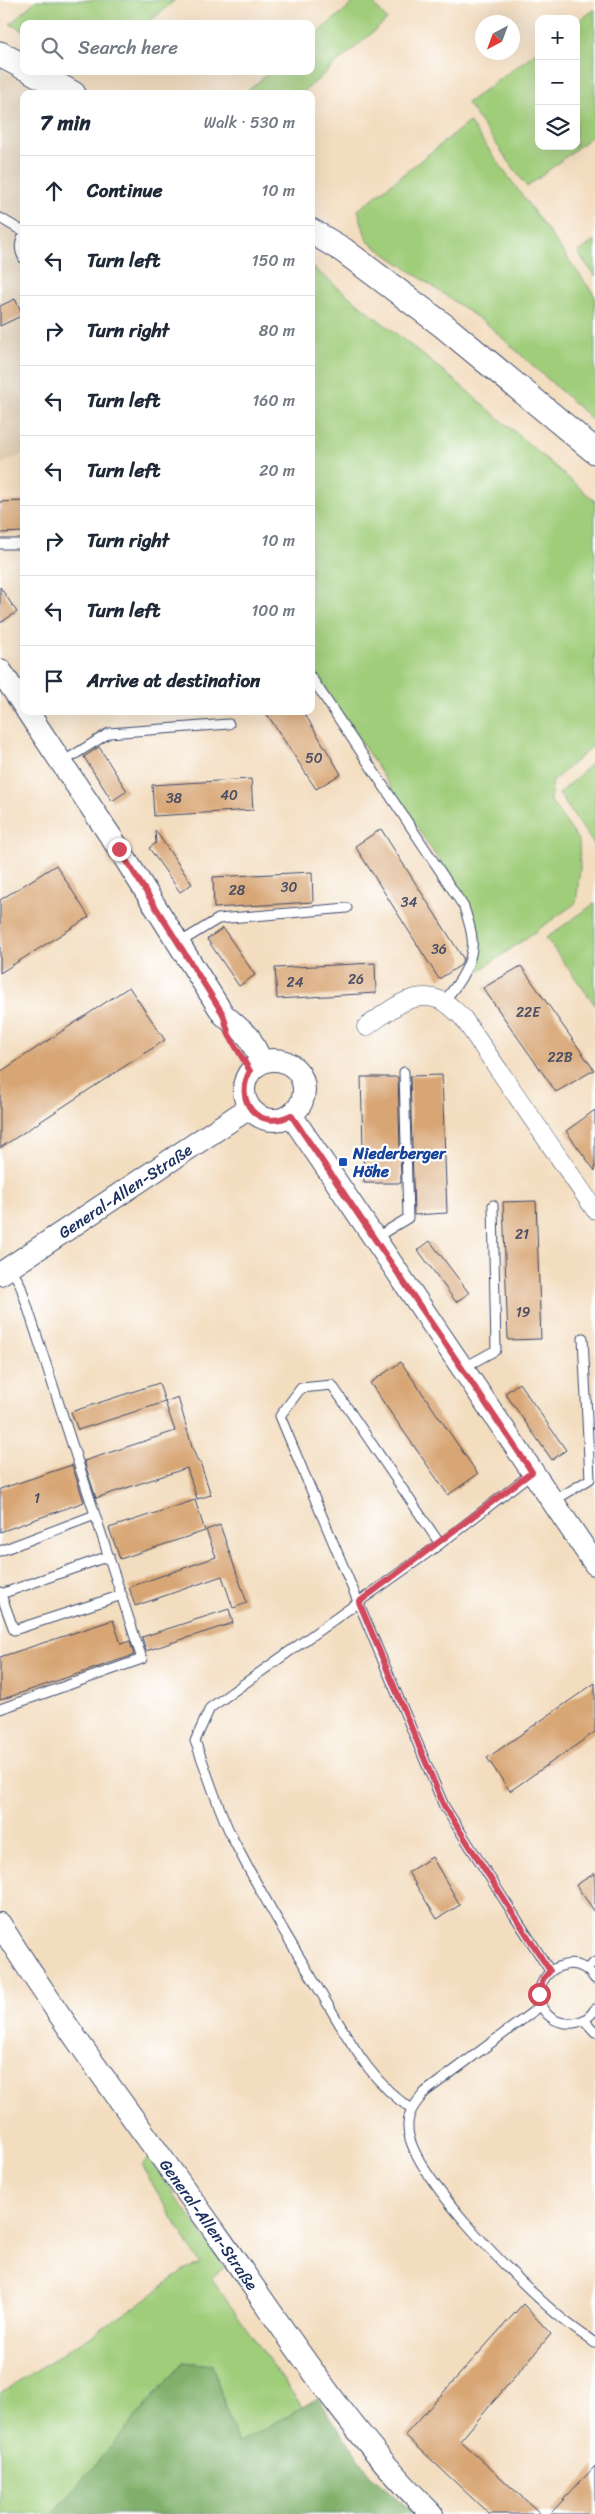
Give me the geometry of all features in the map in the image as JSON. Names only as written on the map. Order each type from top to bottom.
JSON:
[{"type":"main road","points":[[0,54],[20,64]]},
{"type":"main road","points":[[39,75],[66,90]]},
{"type":"main road","points":[[315,233],[343,250],[444,326],[595,451]]},
{"type":"street","points":[[0,670],[20,700]]},
{"type":"street","points":[[30,715],[223,1014],[249,1037],[256,1066],[244,1089],[249,1108],[259,1116],[272,1120],[291,1115],[298,1109],[305,1093],[301,1075],[288,1063],[280,1060],[256,1066]]},
{"type":"street","points":[[366,1028],[404,1000],[431,997],[444,1001],[464,1018],[595,1210]]},
{"type":"street","name":"General-Allen-Straße","points":[[5,1271],[249,1108]]},
{"type":"street","points":[[291,1115],[595,1564]]},
{"type":"street","name":"General-Allen-Straße","points":[[0,1924],[59,2013],[328,2393],[387,2469],[432,2514]]},
{"type":"lane","points":[[0,218],[20,231]]},
{"type":"lane","points":[[0,544],[20,544]]},
{"type":"lane","points":[[315,683],[464,907],[473,940],[465,972],[444,1001]]},
{"type":"lane","points":[[61,763],[109,733],[229,724]]},
{"type":"lane","points":[[178,944],[218,919],[347,908]]},
{"type":"lane","points":[[374,1238],[408,1218],[404,1072]]},
{"type":"lane","points":[[462,1369],[496,1350],[493,1205]]},
{"type":"lane","points":[[0,1709],[142,1659],[20,1284],[5,1271]]},
{"type":"lane","points":[[552,1502],[590,1479],[583,1338]]},
{"type":"lane","points":[[440,1544],[332,1385],[301,1388],[280,1416],[444,1806],[550,1971]]},
{"type":"lane","points":[[412,2109],[398,2100],[376,2078],[345,2033],[273,1911],[233,1840],[195,1741],[210,1708],[440,1544],[532,1472]]},
{"type":"lane","points":[[0,1551],[96,1516]]},
{"type":"lane","points":[[109,1556],[0,1593],[14,1630],[122,1595]]},
{"type":"lane","points":[[586,1969],[595,1962]]},
{"type":"lane","points":[[595,1979],[586,1969],[570,1964],[560,1966],[550,1971],[543,1979],[539,1994],[542,2005],[552,2018],[564,2024],[584,2020],[595,2009]]},
{"type":"lane","points":[[542,2005],[425,2092],[412,2109],[408,2125],[410,2139],[418,2159],[435,2186],[477,2235],[552,2311],[595,2344]]},
{"type":"lane","points":[[584,2020],[595,2032]]},
{"type":"shaded area","points":[[0,68],[38,90],[20,90],[20,456],[0,464]]},
{"type":"green space","points":[[36,0],[175,0],[152,20],[20,20],[20,29],[10,24]]},
{"type":"green space","points":[[357,0],[371,0],[387,20],[306,90],[249,90],[266,75],[315,75],[315,35]]},
{"type":"green space","points":[[595,9],[595,134],[580,146],[580,60],[580,20]]},
{"type":"green space","points":[[535,53],[535,150],[574,150],[527,187],[467,103]]},
{"type":"green space","points":[[469,122],[595,296],[595,422],[488,325],[367,241],[358,210]]},
{"type":"green space","points":[[595,240],[595,276],[578,253]]},
{"type":"green space","points":[[315,269],[458,383],[595,501],[595,744],[553,781],[550,800],[579,841],[580,868],[576,903],[482,969],[471,973],[477,948],[468,905],[315,672]]},
{"type":"green space","points":[[595,760],[595,846],[559,794]]},
{"type":"green space","points":[[595,903],[595,1005],[546,938]]},
{"type":"green space","points":[[149,2158],[225,2267],[211,2278],[303,2408],[238,2444],[212,2365],[183,2362],[53,2514],[0,2514],[0,2394],[135,2307],[185,2269],[200,2264],[141,2165]]},
{"type":"green space","points":[[183,2362],[212,2365],[238,2444],[318,2398],[370,2475],[415,2514],[53,2514]]},
{"type":"building","points":[[15,299],[20,309],[20,316],[0,326],[0,306]]},
{"type":"building","points":[[20,501],[20,532],[0,533],[0,502]]},
{"type":"building","points":[[0,587],[17,612],[0,623]]},
{"type":"building","points":[[268,715],[305,715],[341,774],[316,789]]},
{"type":"building","points":[[99,747],[127,791],[112,801],[84,757]]},
{"type":"building","points":[[251,779],[253,810],[154,816],[152,785]]},
{"type":"building","points":[[381,829],[463,958],[461,965],[439,979],[355,846]]},
{"type":"building","points":[[155,830],[192,884],[180,892],[149,848],[156,843]]},
{"type":"building","points":[[56,865],[89,917],[0,973],[0,900]]},
{"type":"building","points":[[312,872],[313,902],[214,908],[213,877]]},
{"type":"building","points":[[223,928],[255,975],[239,986],[207,939]]},
{"type":"building","points":[[375,963],[376,993],[277,999],[275,968]]},
{"type":"building","points":[[521,966],[594,1070],[556,1092],[483,988]]},
{"type":"building","points":[[129,987],[165,1040],[0,1148],[0,1072]]},
{"type":"building","points":[[442,1075],[447,1213],[414,1215],[410,1076]]},
{"type":"building","points":[[361,1077],[398,1077],[401,1183],[364,1183]]},
{"type":"building","points":[[595,1110],[595,1171],[566,1131]]},
{"type":"building","points":[[536,1201],[541,1339],[508,1340],[503,1202]]},
{"type":"building","points":[[430,1241],[469,1293],[456,1302],[418,1250]]},
{"type":"building","points":[[401,1362],[478,1474],[448,1495],[370,1383]]},
{"type":"building","points":[[159,1383],[165,1402],[78,1430],[71,1412]]},
{"type":"building","points":[[519,1383],[566,1450],[552,1460],[505,1393]]},
{"type":"building","points":[[178,1397],[192,1447],[198,1462],[200,1462],[211,1495],[197,1499],[187,1468],[96,1498],[84,1461],[175,1431],[165,1402]]},
{"type":"building","points":[[72,1465],[84,1502],[0,1532],[0,1489]]},
{"type":"building","points":[[195,1500],[205,1531],[120,1559],[109,1528]]},
{"type":"building","points":[[220,1525],[247,1603],[233,1608],[222,1576],[135,1606],[129,1587],[216,1557],[206,1530]]},
{"type":"building","points":[[229,1609],[233,1623],[146,1651],[142,1637]]},
{"type":"building","points":[[113,1620],[121,1644],[130,1641],[134,1655],[0,1700],[0,1657]]},
{"type":"building","points":[[595,1683],[595,1732],[510,1791],[487,1758]]},
{"type":"building","points":[[432,1857],[460,1905],[437,1919],[408,1872]]},
{"type":"building","points":[[595,1873],[595,1912],[576,1885]]},
{"type":"building","points":[[523,2304],[551,2334],[460,2441],[541,2514],[489,2514],[405,2435]]},
{"type":"building","points":[[595,2466],[595,2514],[550,2514]]},
{"type":"place","name":"Niederberger Höhe","points":[[343,1162]]},
{"type":"route","points":[[119,849],[223,1014],[229,1035],[250,1071],[244,1089],[245,1099],[249,1108],[259,1116],[272,1120],[279,1120],[291,1115],[532,1472],[440,1544],[359,1602],[444,1806],[550,1971],[543,1979],[539,1994]]}]
